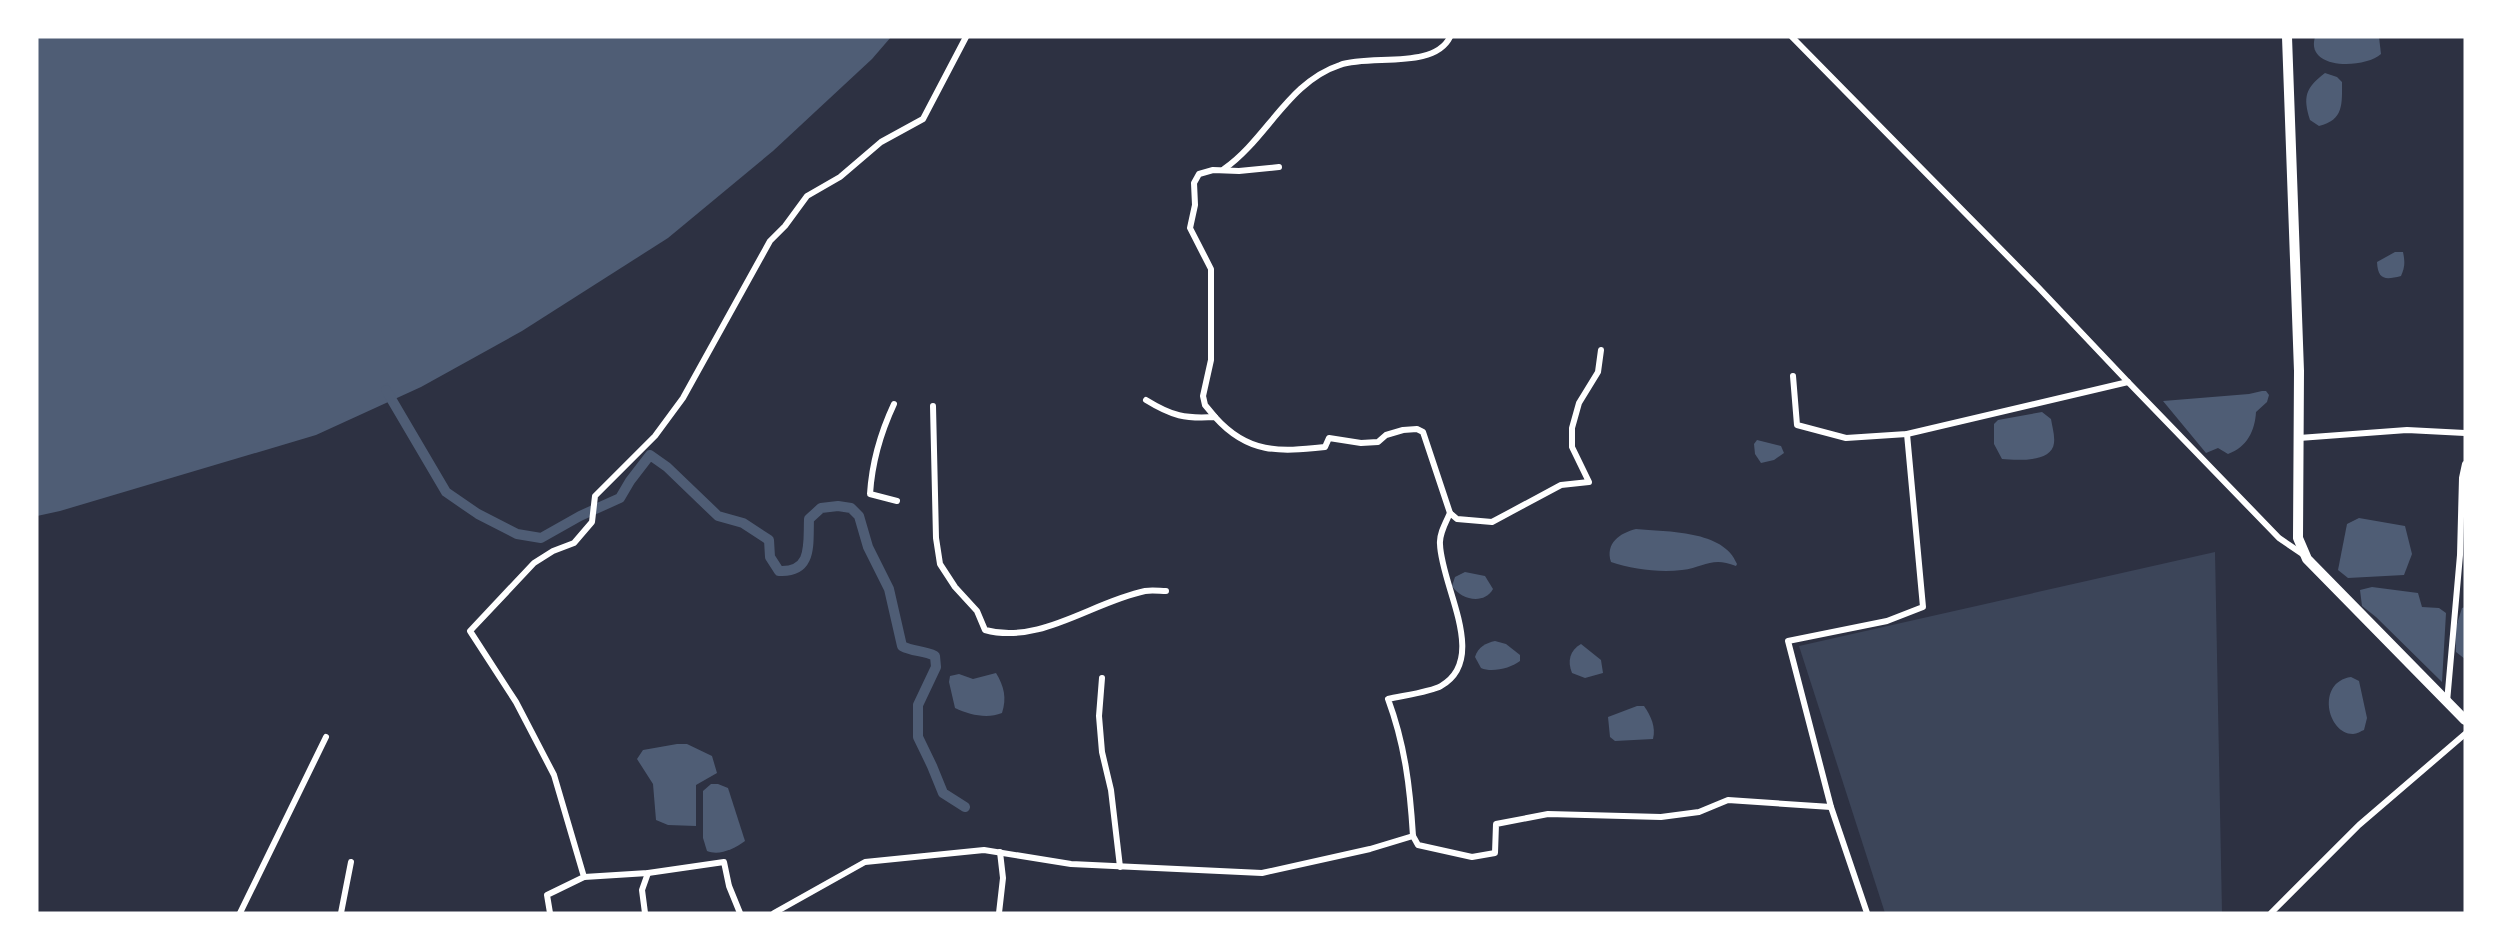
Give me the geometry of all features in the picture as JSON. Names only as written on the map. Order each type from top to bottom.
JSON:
[{"type":"highway","points":[[2287,37],[2298,357],[2298,538],[2305,556],[2465,719]]},
{"type":"street","points":[[584,877],[554,775],[516,702],[470,631],[534,563],[553,551],[574,543],[592,522],[595,496],[655,436],[683,398],[770,241],[807,197],[840,177],[881,142],[923,119],[966,37]]},
{"type":"street","points":[[1222,170],[1249,149],[1290,100],[1321,73],[1342,64],[1419,57],[1440,51],[1450,37]]},
{"type":"street","points":[[1792,37],[2038,287],[2127,383],[2279,538],[2305,556]]},
{"type":"street","points":[[1279,167],[1199,174],[1194,183],[1195,205],[1190,229],[1211,269],[1211,360],[1203,396],[1205,405],[1229,432],[1259,447],[1284,451],[1325,447],[1329,438],[1361,443],[1378,442],[1386,435],[1417,429],[1423,432],[1450,513],[1457,519],[1492,522],[1561,485],[1589,482],[1572,447],[1572,428],[1579,403],[1598,372],[1601,349]]},
{"type":"street","points":[[1793,376],[1797,425],[1846,438],[1907,434],[2127,383]]},
{"type":"street","points":[[1146,400],[1167,414],[1190,418],[1216,416]]},
{"type":"street","points":[[894,404],[881,430],[872,468],[870,494],[897,501]]},
{"type":"street","points":[[933,406],[936,538],[940,564],[955,587],[977,611],[985,630],[1002,634],[1027,631],[1146,591],[1166,591]]},
{"type":"street","points":[[2298,438],[2407,429],[2465,433]]},
{"type":"street","points":[[1867,913],[1831,807],[1788,641],[1887,621],[1923,607],[1907,434]]},
{"type":"street","points":[[2447,702],[2465,464]]},
{"type":"street","points":[[1450,513],[1439,541],[1447,586],[1461,627],[1462,661],[1458,669],[1439,688],[1388,699],[1397,725],[1409,779],[1413,836],[1418,845],[1472,857],[1495,853],[1496,824],[1548,814],[1661,817],[1699,811],[1728,800],[1831,807]]},
{"type":"street","points":[[1102,678],[1099,716],[1102,751],[1111,790],[1120,867]]},
{"type":"street","points":[[2271,913],[2359,825],[2465,734]]},
{"type":"street","points":[[240,913],[326,737]]},
{"type":"street","points":[[774,913],[865,862],[984,850],[1071,863],[1262,873],[1370,849],[1413,836]]},
{"type":"street","points":[[999,913],[1003,878],[1000,852]]},
{"type":"street","points":[[341,913],[351,862]]},
{"type":"street","points":[[550,913],[547,895],[584,877],[648,873],[724,862],[729,886],[740,913]]},
{"type":"street","points":[[645,913],[642,890],[648,873]]},
{"type":"shaded area","points":[[37,37],[891,37],[872,59],[773,151],[668,238],[522,331],[421,387],[316,435],[37,516]]},
{"type":"shaded area","points":[[2315,37],[2379,37],[2381,54],[2362,62],[2338,64],[2319,56],[2314,48]]},
{"type":"shaded area","points":[[2325,73],[2342,82],[2341,104],[2333,120],[2319,126],[2310,120],[2306,99],[2313,83]]},
{"type":"shaded area","points":[[2395,252],[2403,252],[2401,276],[2383,277],[2377,262]]},
{"type":"shaded area","points":[[2262,391],[2269,395],[2267,402],[2256,412],[2249,438],[2228,454],[2218,448],[2206,453],[2163,401],[2249,394]]},
{"type":"shaded area","points":[[2042,412],[2051,419],[2054,440],[2052,449],[2033,459],[2002,459],[1994,444],[1994,424],[1998,420]]},
{"type":"shaded area","points":[[1757,440],[1781,446],[1784,453],[1774,460],[1761,463],[1755,454],[1754,444]]},
{"type":"shaded area","points":[[2359,518],[2405,526],[2412,554],[2404,575],[2348,578],[2338,570],[2347,524]]},
{"type":"shaded area","points":[[1636,529],[1678,532],[1708,539],[1730,553],[1737,564],[1714,562],[1682,570],[1664,571],[1611,562],[1610,549],[1615,540]]},
{"type":"shaded area","points":[[2215,552],[2222,913],[1885,913],[1799,646]]},
{"type":"shaded area","points":[[1465,572],[1485,576],[1493,589],[1478,599],[1461,595],[1452,586],[1455,577]]},
{"type":"shaded area","points":[[2372,587],[2418,593],[2422,607],[2439,608],[2446,613],[2442,682],[2362,606],[2360,590]]},
{"type":"shaded area","points":[[2465,607],[2465,659],[2456,652],[2455,630],[2462,608]]},
{"type":"shaded area","points":[[1495,641],[1506,644],[1520,655],[1520,661],[1501,669],[1481,668],[1476,654],[1483,646]]},
{"type":"shaded area","points":[[1581,644],[1601,660],[1603,673],[1585,678],[1572,673],[1570,656]]},
{"type":"shaded area","points":[[996,673],[1004,692],[1002,713],[978,715],[955,708],[950,676],[959,674],[973,679]]},
{"type":"shaded area","points":[[2351,677],[2359,681],[2367,718],[2364,730],[2353,734],[2344,732],[2337,726],[2329,707],[2333,688],[2340,681]]},
{"type":"shaded area","points":[[1644,706],[1651,718],[1653,739],[1615,741],[1610,737],[1608,717]]},
{"type":"shaded area","points":[[687,744],[712,756],[717,773],[696,785],[696,826],[668,825],[656,820],[653,784],[637,759],[643,750]]},
{"type":"shaded area","points":[[711,784],[728,788],[745,841],[721,852],[707,851],[703,838],[703,791]]},
{"type":"waterway","points":[[386,390],[446,492],[478,514],[517,534],[541,538],[620,498],[650,455],[667,467],[718,516],[743,523],[769,540],[770,557],[779,571],[790,570],[803,562],[808,547],[809,519],[821,508],[851,508],[859,516],[868,547],[889,589],[902,646],[935,656],[936,667],[918,705],[918,737],[943,793],[965,807]]}]
